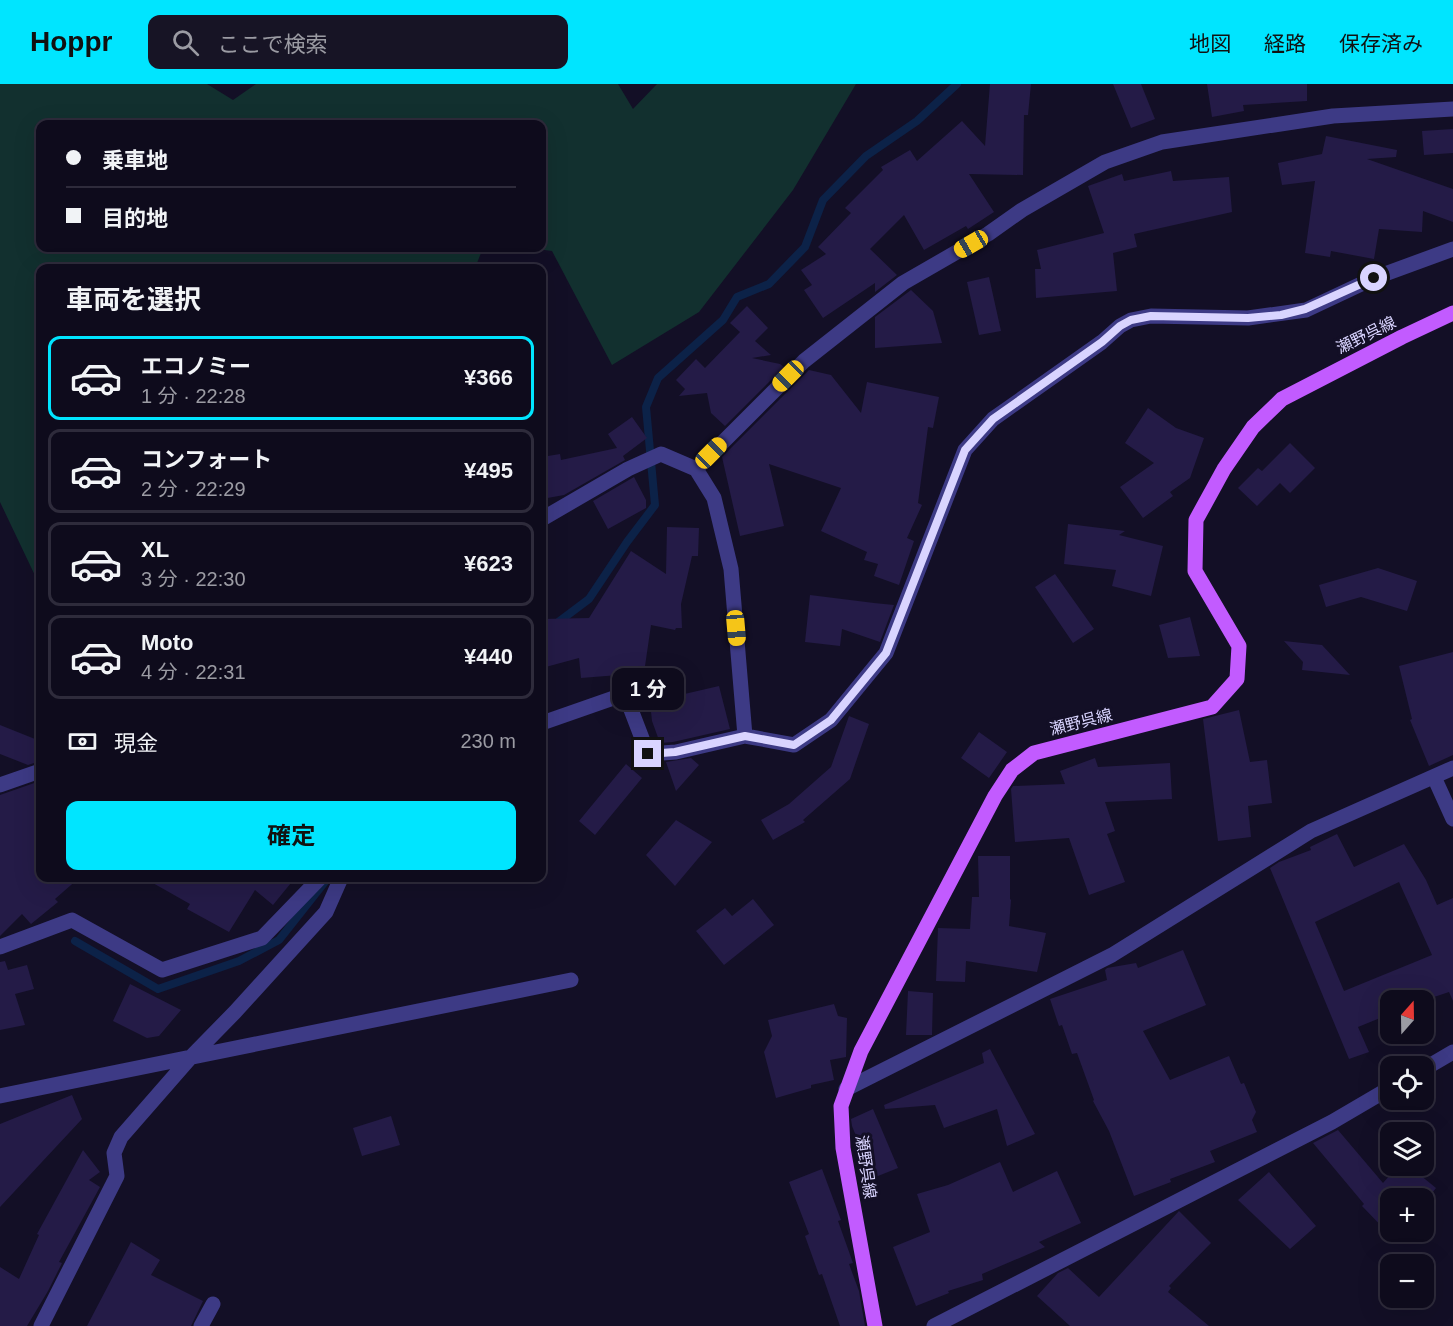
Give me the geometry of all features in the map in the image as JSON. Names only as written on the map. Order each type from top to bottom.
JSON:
[{"type":"main road","name":"瀬野呉線","points":[[874,1326],[843,1148],[841,1106],[866,1041],[995,796],[1012,770],[1034,753],[1212,707],[1237,679],[1239,646],[1195,571],[1196,520],[1224,469],[1253,427],[1282,399],[1453,314]]},
{"type":"street","points":[[696,469],[804,361],[903,283],[1105,162],[1162,142],[1264,126],[1333,116],[1453,109]]},
{"type":"street","points":[[546,722],[626,694],[648,754],[675,752],[745,736],[794,745],[831,720],[886,653],[965,450],[993,419],[1131,320],[1151,316],[1248,318],[1305,309],[1374,278],[1453,249]]},
{"type":"street","points":[[546,517],[628,469],[661,454],[696,469],[714,498],[731,569],[745,736]]},
{"type":"street","points":[[846,1089],[1112,955],[1311,831],[1453,768]]},
{"type":"street","points":[[0,785],[36,772]]},
{"type":"street","points":[[1434,777],[1453,819]]},
{"type":"street","points":[[0,947],[72,920],[162,970],[262,938],[316,882]]},
{"type":"street","points":[[41,1326],[117,1176],[114,1153],[121,1137],[190,1058],[326,912],[339,882]]},
{"type":"street","points":[[0,1096],[571,980]]},
{"type":"street","points":[[1434,1063],[1453,1052]]},
{"type":"street","points":[[934,1326],[1332,1122],[1380,1094]]},
{"type":"street","points":[[201,1326],[213,1304]]},
{"type":"green space","points":[[0,84],[207,84],[233,100],[256,84],[618,84],[633,109],[657,84],[856,84],[793,190],[699,312],[612,365],[552,251],[546,250],[546,120],[36,120],[36,252],[481,252],[477,264],[36,264],[36,578],[0,502]]},
{"type":"building","points":[[990,84],[1031,84],[1028,115],[1024,115],[1023,175],[969,174],[994,212],[968,229],[966,226],[924,250],[904,215],[870,249],[897,275],[875,292],[875,283],[823,318],[804,290],[812,285],[801,270],[826,254],[818,247],[851,213],[845,208],[883,170],[881,167],[910,150],[917,161],[962,121],[985,146]]},
{"type":"building","points":[[1113,84],[1141,84],[1155,119],[1131,128]]},
{"type":"building","points":[[1207,84],[1307,84],[1307,101],[1243,105],[1244,111],[1212,117]]},
{"type":"building","points":[[1453,129],[1453,153],[1424,155],[1422,131]]},
{"type":"building","points":[[1326,136],[1397,150],[1396,157],[1367,159],[1453,189],[1453,222],[1423,211],[1422,232],[1379,229],[1374,259],[1331,251],[1330,257],[1305,253],[1315,181],[1282,185],[1278,163],[1322,154]]},
{"type":"building","points":[[1171,171],[1173,181],[1229,177],[1232,212],[1134,234],[1137,247],[1113,253],[1117,291],[1036,298],[1035,269],[1041,269],[1037,250],[1104,233],[1088,186],[1122,174],[1124,181]]},
{"type":"building","points":[[989,277],[1001,331],[979,335],[967,282]]},
{"type":"building","points":[[911,290],[933,311],[942,343],[875,348],[875,317]]},
{"type":"building","points":[[747,306],[768,328],[755,341],[771,355],[752,358],[780,364],[784,367],[725,426],[711,413],[707,393],[679,396],[685,389],[676,380],[696,359],[705,368],[740,332],[730,323]]},
{"type":"building","points":[[809,370],[831,375],[861,413],[867,382],[939,397],[933,428],[928,427],[918,503],[922,505],[907,538],[914,541],[899,585],[874,576],[878,564],[864,560],[867,552],[821,531],[841,488],[769,464],[784,526],[740,536],[722,457]]},
{"type":"building","points":[[1148,408],[1176,428],[1204,438],[1190,478],[1170,492],[1173,496],[1143,518],[1120,487],[1154,463],[1125,443]]},
{"type":"building","points":[[632,417],[647,438],[623,456],[625,460],[564,495],[546,498],[546,456],[560,454],[561,460],[617,448],[608,434]]},
{"type":"building","points":[[1290,443],[1315,468],[1290,493],[1280,483],[1257,506],[1238,488],[1258,468],[1262,471]]},
{"type":"building","points":[[634,477],[646,500],[646,508],[608,529],[593,501]]},
{"type":"building","points":[[1068,524],[1125,531],[1119,535],[1163,546],[1151,596],[1112,586],[1116,570],[1064,564]]},
{"type":"building","points":[[667,527],[699,528],[698,556],[692,556],[681,604],[682,628],[675,630],[651,625],[644,673],[581,678],[579,658],[546,667],[546,619],[589,618],[631,551],[666,574]]},
{"type":"building","points":[[1378,568],[1417,581],[1407,611],[1361,597],[1326,607],[1319,585]]},
{"type":"building","points":[[1055,574],[1094,629],[1073,643],[1035,587]]},
{"type":"building","points":[[810,595],[894,605],[880,642],[842,629],[840,646],[805,642]]},
{"type":"building","points":[[1190,617],[1200,656],[1168,658],[1159,625]]},
{"type":"building","points":[[1284,641],[1322,645],[1350,675],[1302,670],[1303,662]]},
{"type":"building","points":[[1453,652],[1453,755],[1429,766],[1410,720],[1412,719],[1399,666]]},
{"type":"building","points":[[719,686],[730,729],[660,743],[652,721],[650,702]]},
{"type":"building","points":[[1239,710],[1250,762],[1267,760],[1272,803],[1248,806],[1251,837],[1218,841],[1203,719]]},
{"type":"building","points":[[849,716],[869,724],[850,779],[803,820],[805,822],[773,840],[761,820],[789,804],[831,767]]},
{"type":"building","points":[[0,725],[36,739],[36,762],[28,765],[0,754]]},
{"type":"building","points":[[979,732],[1007,752],[989,778],[961,758]]},
{"type":"building","points":[[691,758],[699,765],[676,791],[666,762]]},
{"type":"building","points":[[1095,758],[1098,767],[1170,763],[1172,799],[1105,802],[1115,831],[1107,834],[1125,882],[1089,895],[1069,838],[1015,842],[1011,789],[1013,786],[1065,784],[1060,771]]},
{"type":"building","points":[[626,764],[642,778],[595,835],[579,821]]},
{"type":"building","points":[[36,782],[36,882],[74,882],[55,899],[58,902],[31,924],[22,914],[0,936],[0,795]]},
{"type":"building","points":[[676,820],[712,842],[675,886],[646,855]]},
{"type":"building","points":[[1337,834],[1354,867],[1404,844],[1426,880],[1437,905],[1453,898],[1453,1001],[1449,992],[1434,997],[1434,990],[1380,990],[1380,1018],[1358,1027],[1369,1052],[1349,1059],[1270,868],[1279,862],[1311,850],[1310,847]],"holes":[[[1399,882],[1432,955],[1344,991],[1315,922]]]},
{"type":"building","points":[[978,856],[1010,856],[1009,926],[1046,933],[1037,972],[966,961],[965,982],[936,981],[938,928],[970,929],[972,897],[979,897]]},
{"type":"building","points":[[151,882],[292,882],[273,905],[255,890],[229,932],[187,909],[190,904]]},
{"type":"building","points":[[753,899],[774,925],[724,965],[696,931],[725,908],[732,916]]},
{"type":"building","points":[[1183,950],[1206,1005],[1143,1031],[1170,1080],[1229,1056],[1256,1112],[1252,1120],[1257,1132],[1210,1151],[1215,1162],[1134,1196],[1109,1131],[1093,1101],[1077,1053],[1072,1054],[1050,999],[1107,980],[1105,970],[1107,968],[1136,963],[1138,968]]},
{"type":"building","points":[[5,961],[8,970],[27,965],[34,989],[15,994],[25,1025],[0,1030],[0,962]]},
{"type":"building","points":[[130,984],[181,1010],[159,1036],[147,1038],[113,1021]]},
{"type":"building","points":[[908,991],[933,993],[932,1035],[906,1035]]},
{"type":"building","points":[[834,1004],[838,1016],[847,1018],[846,1057],[830,1060],[834,1080],[811,1085],[811,1088],[776,1098],[764,1052],[772,1036],[768,1020]]},
{"type":"building","points":[[990,1049],[1035,1134],[1007,1146],[997,1109],[944,1128],[935,1105],[885,1109],[884,1105],[984,1063],[982,1053]]},
{"type":"building","points":[[72,1095],[82,1119],[0,1207],[0,1124]]},
{"type":"building","points":[[873,1109],[898,1168],[873,1178],[851,1119]]},
{"type":"building","points":[[391,1116],[400,1145],[362,1156],[353,1128]]},
{"type":"building","points":[[1338,1130],[1383,1183],[1389,1176],[1421,1176],[1436,1188],[1434,1190],[1434,1188],[1380,1188],[1380,1225],[1362,1206],[1364,1204],[1313,1143]]},
{"type":"building","points":[[83,1150],[100,1172],[89,1180],[100,1187],[59,1262],[62,1263],[48,1291],[27,1326],[0,1326],[0,1267],[19,1279],[39,1235],[37,1234]]},
{"type":"building","points":[[1000,1162],[1013,1192],[1057,1171],[1081,1223],[1039,1242],[1045,1247],[982,1274],[983,1280],[948,1291],[949,1293],[916,1306],[893,1247],[930,1232],[917,1194],[948,1185]]},
{"type":"building","points":[[822,1169],[841,1220],[838,1221],[853,1263],[849,1264],[859,1291],[865,1326],[840,1326],[822,1274],[819,1275],[805,1236],[809,1234],[789,1182]]},
{"type":"building","points":[[1269,1172],[1316,1226],[1290,1249],[1238,1200]]},
{"type":"building","points":[[1179,1211],[1211,1243],[1169,1286],[1171,1288],[1168,1292],[1209,1326],[1070,1326],[1037,1296],[1058,1273],[1068,1268],[1099,1297]]},
{"type":"building","points":[[131,1242],[160,1260],[151,1275],[203,1301],[191,1326],[87,1326]]},
{"type":"waterway","points":[[546,629],[589,599],[655,505],[646,407],[658,378],[723,320],[737,297],[769,284],[805,247],[823,200],[866,156],[917,121],[957,84]]},
{"type":"waterway","points":[[75,941],[158,989],[239,961],[279,940],[325,882]]},
{"type":"route","points":[[648,754],[675,752],[745,736],[794,745],[831,720],[886,653],[965,450],[993,419],[1102,342],[1120,326],[1131,320],[1151,316],[1248,318],[1281,315],[1305,309],[1374,278]]}]
